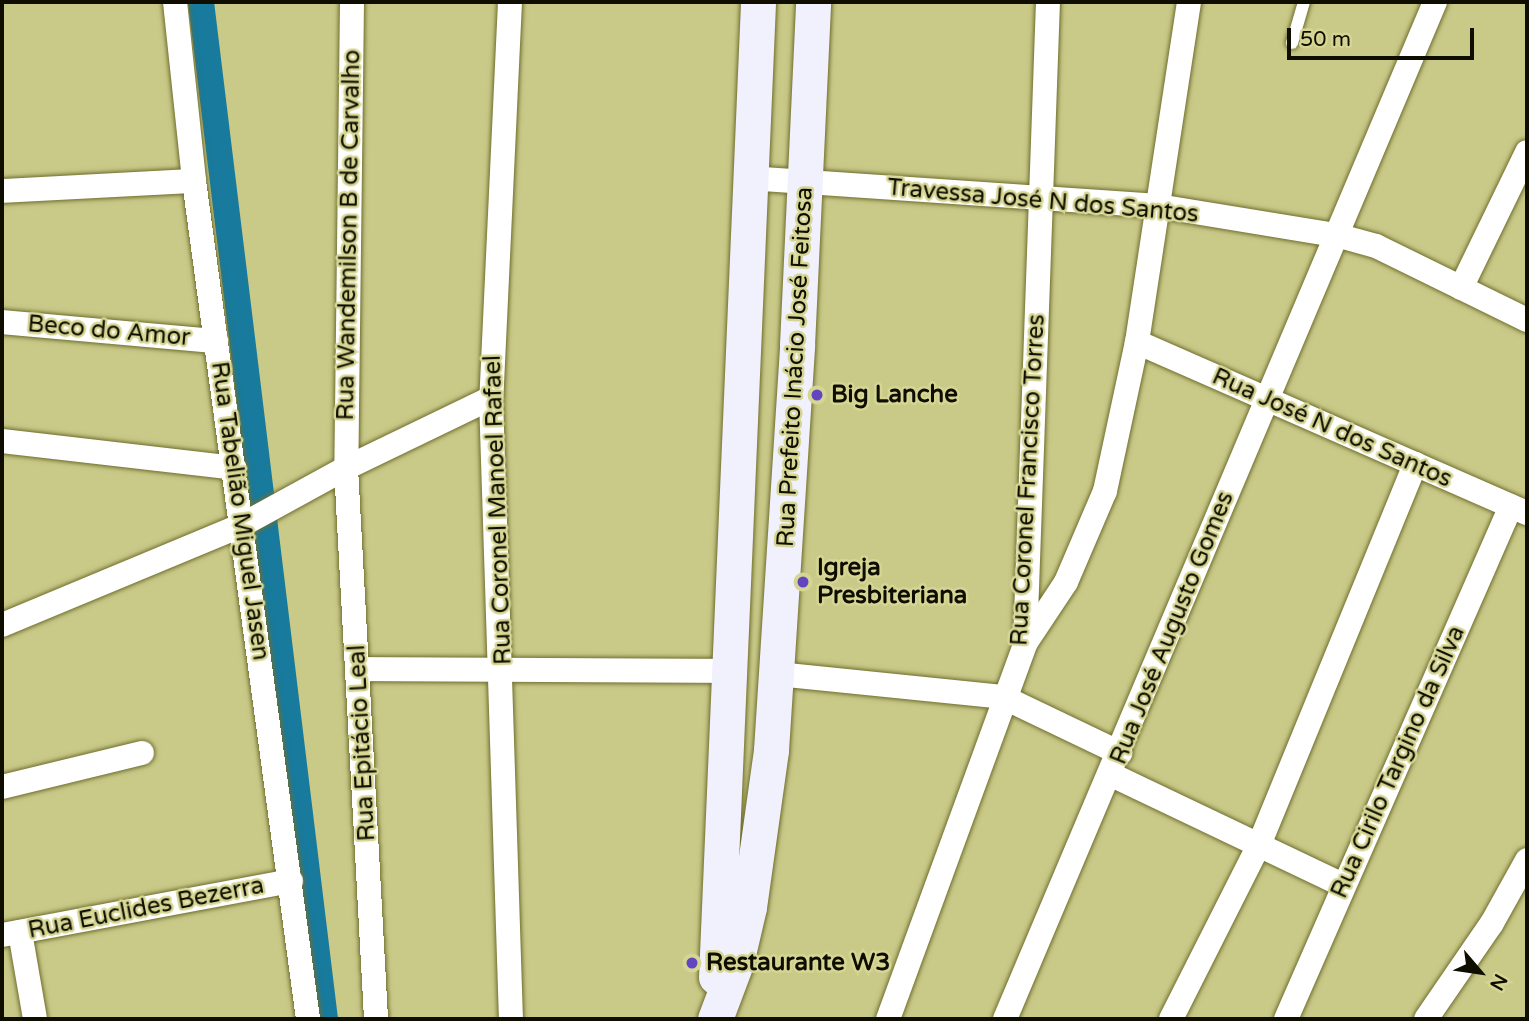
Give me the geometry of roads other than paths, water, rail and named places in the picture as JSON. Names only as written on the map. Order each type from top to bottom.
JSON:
[{"type":"main road","name":"Rua Prefeito Inácio José Feitosa","points":[[714,1019],[732,671],[749,178],[758,2]]},
{"type":"main road","name":"Rua Prefeito Inácio José Feitosa","points":[[714,1019],[736,964],[749,907],[777,674],[806,181],[813,2]]},
{"type":"main road","points":[[756,38],[811,40]]},
{"type":"main road","points":[[744,344],[797,345]]},
{"type":"main road","points":[[738,495],[788,498]]},
{"type":"street","name":"Rua Tabelião Miguel Jasen","points":[[175,2],[194,181],[308,1019]]},
{"type":"street","name":"Rua Wandemilson B de Carvalho","points":[[346,468],[352,2]]},
{"type":"street","name":"Rua Coronel Manoel Rafael","points":[[510,2],[491,398],[502,668],[511,1019]]},
{"type":"street","name":"Rua Coronel Francisco Torres","points":[[888,1019],[1003,697],[1025,644],[1048,2]]},
{"type":"street","points":[[1025,644],[1066,582],[1091,530],[1105,491],[1137,342],[1189,2]]},
{"type":"street","name":"Rua José Augusto Gomes","points":[[1005,1019],[1116,764],[1265,399],[1436,2]]},
{"type":"street","points":[[1461,288],[1525,161]]},
{"type":"street","name":"Travessa José N dos Santos","points":[[749,178],[1158,206],[1336,235],[1376,246],[1527,320]]},
{"type":"street","points":[[2,191],[194,181]]},
{"type":"street","name":"Beco do Amor","points":[[2,322],[216,341]]},
{"type":"street","name":"Rua José N dos Santos","points":[[1137,342],[1519,509]]},
{"type":"street","points":[[2,625],[242,526],[346,468],[491,398]]},
{"type":"street","points":[[2,441],[234,468]]},
{"type":"street","points":[[1171,1019],[1259,845],[1415,464]]},
{"type":"street","name":"Rua Epitácio Leal","points":[[346,468],[376,1019]]},
{"type":"street","name":"Rua Cirilo Targino da Silva","points":[[1286,1019],[1343,885],[1519,509]]},
{"type":"street","points":[[358,669],[732,671]]},
{"type":"street","points":[[777,674],[1003,697],[1259,845],[1343,885]]},
{"type":"street","points":[[2,787],[142,753]]},
{"type":"street","points":[[1426,1019],[1492,923],[1527,860]]},
{"type":"street","name":"Rua Euclides Bezerra","points":[[11,933],[291,881]]},
{"type":"street","points":[[11,933],[35,1019]]},
{"type":"lane","points":[[1292,43],[1304,2]]},
{"type":"waterway","points":[[201,2],[325,1019]]},
{"type":"place","name":"Big Lanche","points":[[817,395]]},
{"type":"place","name":"Igreja Presbiteriana","points":[[803,582]]},
{"type":"place","name":"Restaurante W3","points":[[692,963]]}]
